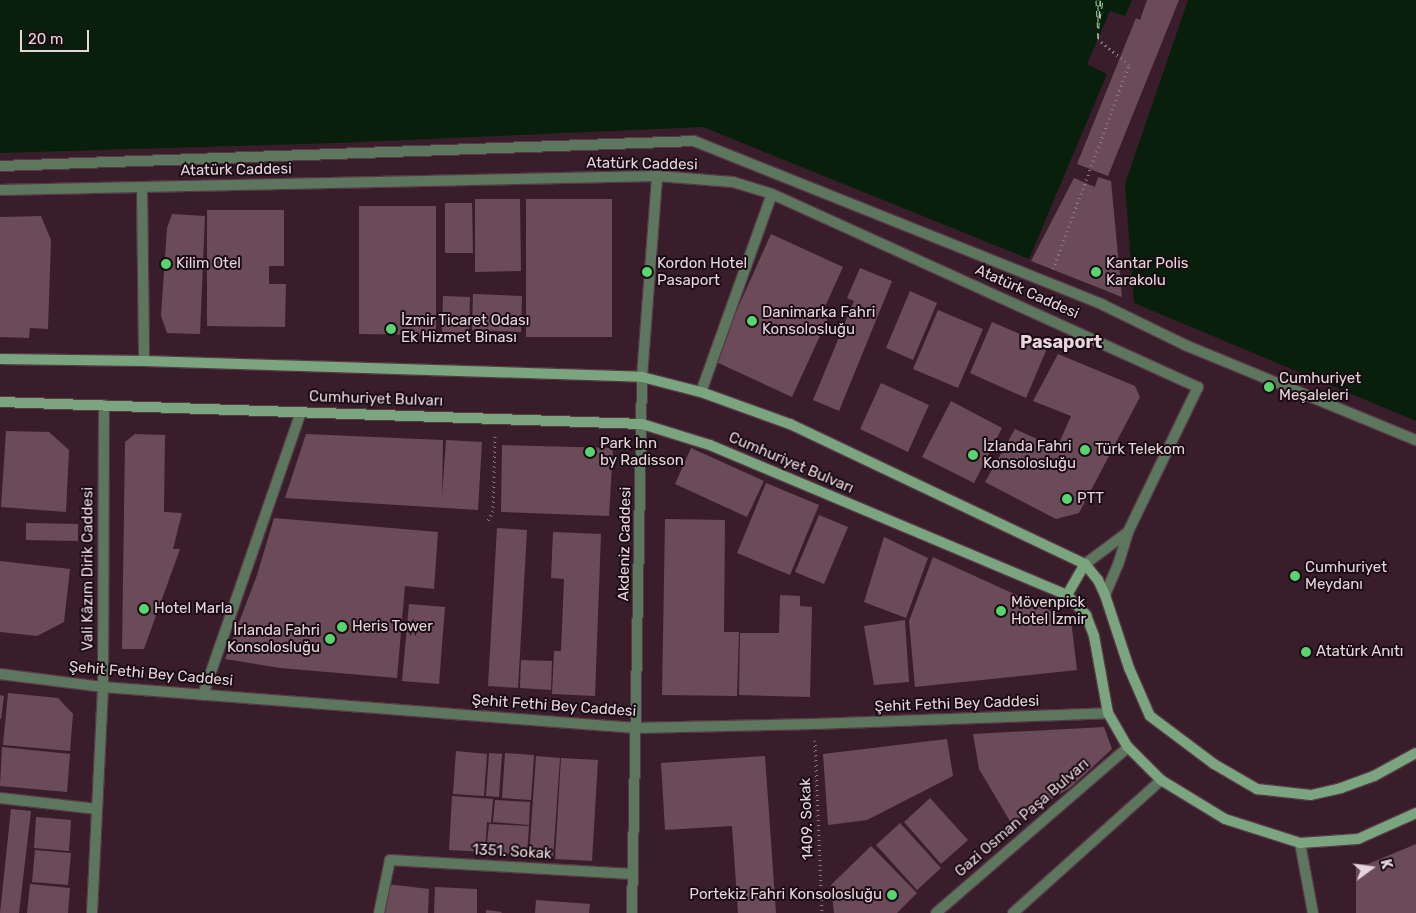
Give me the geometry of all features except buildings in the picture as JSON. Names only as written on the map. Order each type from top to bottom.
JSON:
[{"type":"main road","name":"Cumhuriyet Bulvarı","points":[[0,359],[144,361],[642,377],[701,392],[790,424],[1085,564],[1098,580],[1105,595],[1129,668],[1150,716],[1214,764],[1257,789],[1311,795],[1341,788],[1374,776],[1416,752]]},
{"type":"main road","name":"Cumhuriyet Bulvarı","points":[[0,402],[642,424],[710,445],[1067,595],[1086,615],[1094,636],[1108,713],[1128,747],[1161,780],[1225,819],[1300,843],[1358,839],[1416,812]]},
{"type":"main road","points":[[1067,595],[1085,564]]},
{"type":"street","points":[[0,166],[694,142],[1102,306],[1185,346],[1416,440]]},
{"type":"street","name":"Atatürk Caddesi","points":[[0,190],[657,176],[733,182],[772,194],[1198,387],[1128,532],[1118,565],[1105,595]]},
{"type":"street","name":"Akdeniz Caddesi","points":[[632,913],[642,377],[657,176]]},
{"type":"street","points":[[142,188],[144,361]]},
{"type":"street","points":[[701,392],[772,194]]},
{"type":"street","name":"Vali Kâzım Dirik Caddesi","points":[[92,913],[103,686],[104,405]]},
{"type":"street","points":[[203,695],[301,412]]},
{"type":"street","name":"Atatürk Caddesi","points":[[1085,564],[1128,532]]},
{"type":"street","name":"Şehit Fethi Bey Caddesi","points":[[0,674],[203,695],[636,728],[814,724],[1108,713]]},
{"type":"street","name":"Gazi Osman Paşa Bulvarı","points":[[936,913],[1128,747]]},
{"type":"street","points":[[1013,913],[1161,780]]},
{"type":"street","points":[[0,798],[96,809]]},
{"type":"street","points":[[1300,843],[1313,913]]},
{"type":"street","name":"1351. Sokak","points":[[379,913],[390,860],[633,874]]},
{"type":"path","points":[[1048,284],[1129,64],[1098,39]]},
{"type":"path","points":[[488,520],[493,512],[495,434]]},
{"type":"path","name":"1409. Sokak","points":[[814,724],[822,913]]},
{"type":"shaded area","points":[[0,0],[1132,0],[1125,16],[1110,11],[1087,64],[1107,74],[1029,259],[703,127],[335,143],[0,153]]},
{"type":"shaded area","points":[[1188,0],[1416,0],[1416,421],[1134,303],[1125,184]]},
{"type":"ferry route","points":[[1096,0],[1098,39],[1101,0]]},
{"type":"ferry route","points":[[1098,0],[1098,22]]},
{"type":"ferry route","points":[[1099,16],[1100,0]]},
{"type":"ferry route","points":[[1100,19],[1103,0]]},
{"type":"place","name":"Kilim Otel","points":[[166,264]]},
{"type":"place","name":"Kordon Hotel Pasaport","points":[[647,272]]},
{"type":"place","name":"Kantar Polis Karakolu","points":[[1096,272]]},
{"type":"place","name":"Danimarka Fahri Konsolosluğu","points":[[752,321]]},
{"type":"place","name":"İzmir Ticaret Odası Ek Hizmet Binası","points":[[391,329]]},
{"type":"place","name":"Cumhuriyet Meşaleleri","points":[[1269,387]]},
{"type":"place","name":"Türk Telekom","points":[[1085,450]]},
{"type":"place","name":"Park Inn by Radisson","points":[[590,452]]},
{"type":"place","name":"İzlanda Fahri Konsolosluğu","points":[[973,455]]},
{"type":"place","name":"PTT","points":[[1067,499]]},
{"type":"place","name":"Cumhuriyet Meydanı","points":[[1295,576]]},
{"type":"place","name":"Hotel Marla","points":[[144,609]]},
{"type":"place","name":"Mövenpick Hotel İzmir","points":[[1001,611]]},
{"type":"place","name":"Heris Tower","points":[[342,627]]},
{"type":"place","name":"İrlanda Fahri Konsolosluğu","points":[[330,639]]},
{"type":"place","name":"Atatürk Anıtı","points":[[1306,652]]},
{"type":"place","name":"Portekiz Fahri Konsolosluğu","points":[[892,895]]},
{"type":"district","name":"Pasaport","points":[[1061,342]]}]
